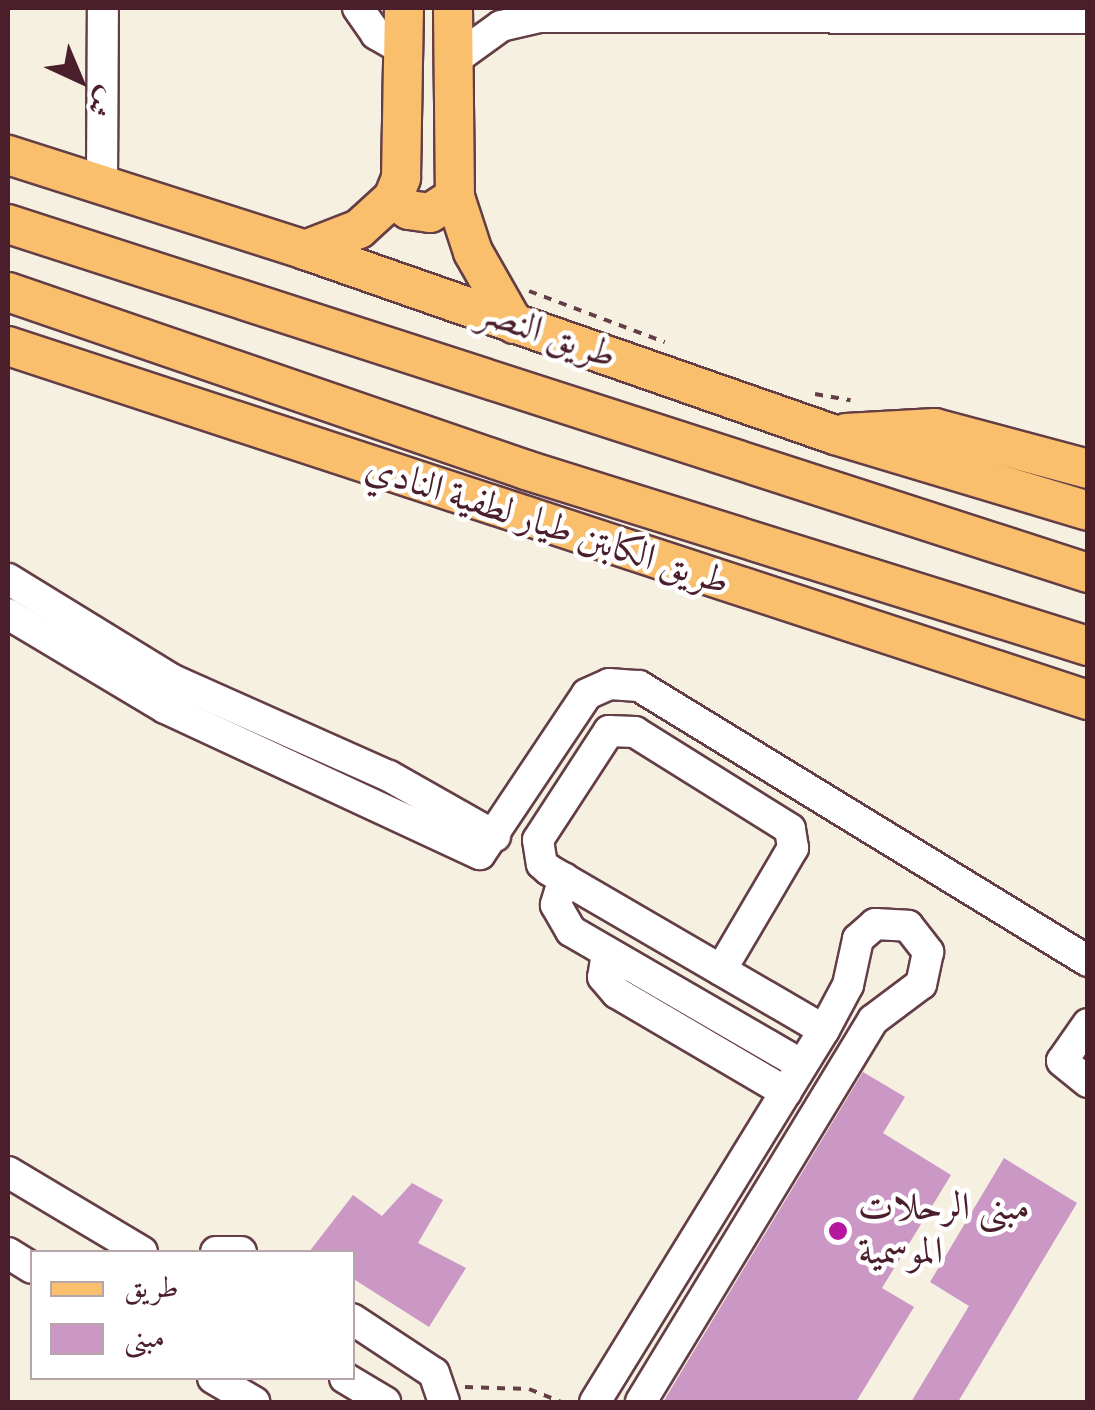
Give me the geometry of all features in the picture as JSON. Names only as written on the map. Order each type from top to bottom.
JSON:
[{"type":"main road","points":[[305,250],[358,229],[393,198],[405,159],[404,8]]},
{"type":"main road","points":[[454,8],[455,197],[486,277],[514,324]]},
{"type":"main road","name":"طريق النصر","points":[[8,155],[305,250],[834,435],[1088,511]]},
{"type":"main road","points":[[393,198],[419,213],[439,210],[455,197]]},
{"type":"main road","name":"طريق النصر","points":[[8,224],[1088,573]]},
{"type":"main road","name":"طريق الكابتن طيار لطفية النادي","points":[[8,292],[526,470],[1088,646]]},
{"type":"main road","name":"طريق الكابتن طيار لطفية النادي","points":[[8,346],[1088,700]]},
{"type":"main road","points":[[834,435],[935,428],[1088,469]]},
{"type":"street","points":[[102,184],[103,8]]},
{"type":"street","points":[[358,8],[376,34],[404,50]]},
{"type":"street","points":[[454,60],[484,34],[517,14],[1088,18]]},
{"type":"street","points":[[8,580],[173,680],[389,776],[495,836]]},
{"type":"street","points":[[8,614],[165,708],[472,852],[483,853],[587,694],[608,684],[639,686],[1088,960]]},
{"type":"street","points":[[721,970],[794,838],[785,822],[626,728],[602,738],[538,840],[542,864],[564,878],[721,970],[824,1030]]},
{"type":"street","points":[[564,878],[558,916],[607,953],[802,1065]]},
{"type":"street","points":[[596,1402],[824,1030],[848,985],[852,949],[865,930],[897,922],[917,932],[929,963],[921,984],[873,1020],[641,1402]]},
{"type":"street","points":[[607,953],[602,968],[609,987],[786,1092]]},
{"type":"street","points":[[1088,1024],[1062,1061],[1088,1082]]},
{"type":"street","points":[[716,1051],[733,1025]]},
{"type":"street","points":[[8,1172],[139,1250]]},
{"type":"street","points":[[8,1253],[30,1267]]},
{"type":"street","points":[[355,1321],[422,1363],[443,1394]]},
{"type":"street","points":[[216,1380],[254,1402]]},
{"type":"street","points":[[347,1380],[385,1402]]},
{"type":"path","points":[[486,277],[632,325],[678,348]]},
{"type":"path","points":[[799,389],[856,401]]},
{"type":"path","points":[[443,1394],[529,1389],[562,1402]]},
{"type":"building","name":"مبنى الرحلات الموسمية","points":[[863,1072],[905,1097],[883,1133],[951,1175],[882,1288],[914,1307],[856,1402],[663,1402]]},
{"type":"building","name":"مبنى الرحلات الموسمية","points":[[1004,1158],[1077,1203],[958,1402],[911,1402],[969,1306],[930,1282]]},
{"type":"building","points":[[412,1183],[443,1200],[418,1243],[466,1268],[429,1327],[355,1280],[355,1250],[311,1250],[353,1195],[382,1216]]},
{"type":"place","name":"مبنى الرحلات الموسمية","points":[[838,1231]]}]
